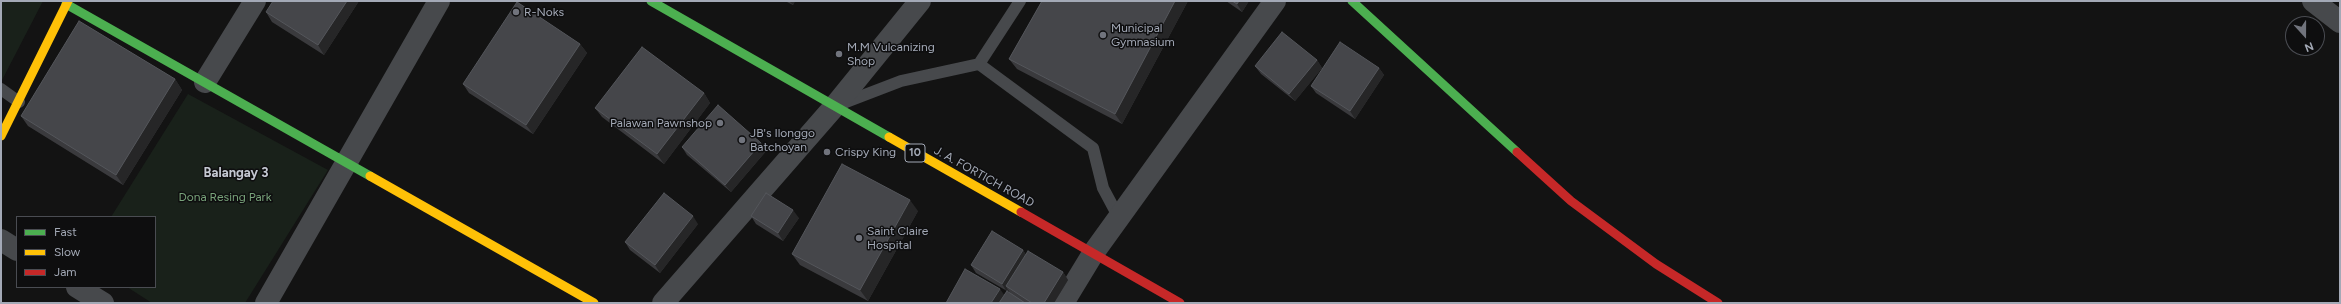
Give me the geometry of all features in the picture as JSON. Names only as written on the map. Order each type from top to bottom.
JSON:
[{"type":"main road","name":"J. A. FORTICH ROAD","points":[[651,1],[834,107],[1094,252],[1180,303]]},
{"type":"main road","points":[[1352,1],[1572,201],[1656,264],[1718,303]]},
{"type":"main road","points":[[1,136],[67,2],[594,303]]},
{"type":"street","points":[[205,82],[255,1]]},
{"type":"street","points":[[266,303],[439,1]]},
{"type":"street","points":[[663,303],[834,107],[920,1]]},
{"type":"street","points":[[1063,303],[1094,252],[1275,1]]},
{"type":"street","points":[[2313,1],[2340,22]]},
{"type":"street","points":[[1,240],[16,249]]},
{"type":"street","points":[[80,288],[104,303]]},
{"type":"lane","points":[[834,107],[901,81],[979,64],[1020,1]]},
{"type":"lane","points":[[979,64],[1093,148],[1103,188],[1119,218]]},
{"type":"lane","points":[[1,88],[19,102]]},
{"type":"green space","points":[[1,1],[43,1],[1,82]]},
{"type":"green space","name":"Dona Resing Park","points":[[188,94],[328,170],[245,303],[152,303],[129,288],[156,288],[156,216],[112,216]]},
{"type":"building","points":[[273,1],[347,1],[318,45],[266,12]]},
{"type":"building","name":"Municipal Gymnasium","points":[[1042,1],[1175,1],[1115,114],[1009,59]]},
{"type":"building","points":[[1232,1],[1239,1],[1237,4]]},
{"type":"building","points":[[517,2],[580,44],[526,125],[463,84]]},
{"type":"building","points":[[79,21],[175,79],[116,175],[21,116]]},
{"type":"building","points":[[1282,32],[1317,60],[1289,94],[1255,66]]},
{"type":"building","points":[[1340,42],[1379,68],[1350,111],[1311,86]]},
{"type":"building","points":[[642,47],[704,93],[657,154],[595,108]]},
{"type":"building","points":[[718,105],[761,143],[725,185],[682,147]]},
{"type":"building","name":"Saint Claire Hospital","points":[[842,164],[910,200],[860,290],[792,254]]},
{"type":"building","points":[[664,193],[693,216],[655,265],[625,242]]},
{"type":"building","points":[[766,193],[793,210],[778,233],[751,216]]},
{"type":"building","points":[[992,231],[1023,250],[1002,284],[971,265]]},
{"type":"building","points":[[1028,251],[1063,272],[1044,303],[1032,303],[1006,286]]},
{"type":"building","points":[[965,269],[1000,289],[991,303],[946,303]]},
{"type":"building","points":[[1007,291],[1025,303],[999,303]]},
{"type":"traffic: fast","points":[[651,1],[889,137]]},
{"type":"traffic: fast","points":[[1352,1],[1517,152]]},
{"type":"traffic: fast","points":[[66,4],[370,176]]},
{"type":"traffic: slow","points":[[1,136],[68,1]]},
{"type":"traffic: slow","points":[[889,137],[1021,212]]},
{"type":"traffic: slow","points":[[370,176],[594,303]]},
{"type":"traffic: jam","points":[[1517,152],[1571,201],[1656,264],[1718,303]]},
{"type":"traffic: jam","points":[[1021,212],[1180,303]]},
{"type":"place","name":"R-Noks","points":[[516,12]]},
{"type":"place","name":"Municipal Gymnasium","points":[[1103,35]]},
{"type":"place","name":"M.M Vulcanizing Shop","points":[[839,54]]},
{"type":"place","name":"Palawan Pawnshop","points":[[720,123]]},
{"type":"place","name":"JB's Ilonggo Batchoyan","points":[[742,140]]},
{"type":"place","name":"Crispy King","points":[[827,152]]},
{"type":"place","name":"Saint Claire Hospital","points":[[859,238]]},
{"type":"district","name":"Balangay 3","points":[[236,173]]}]
